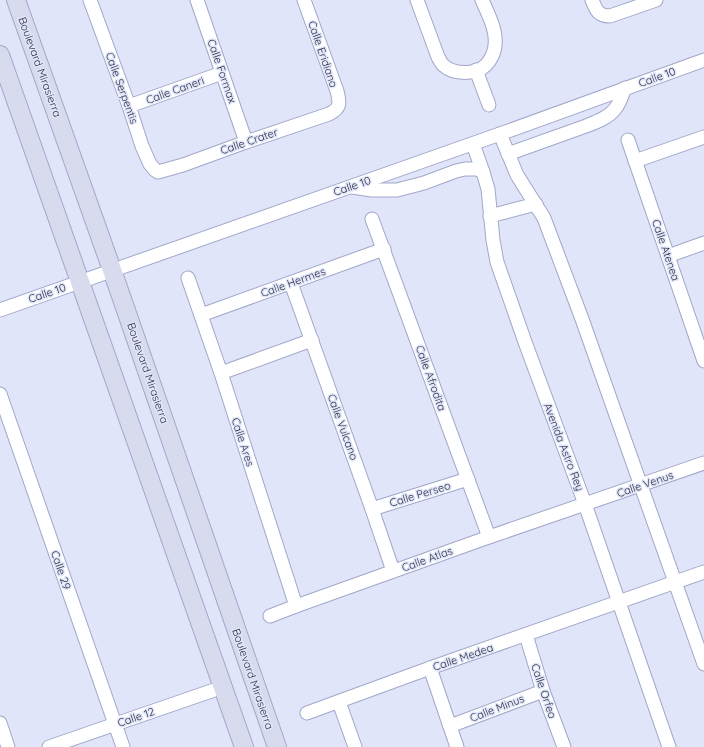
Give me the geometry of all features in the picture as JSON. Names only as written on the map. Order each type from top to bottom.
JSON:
[{"type":"main road","name":"Boulevard Mirasierra","points":[[16,0],[112,270],[276,747]]},
{"type":"main road","points":[[0,55],[244,747]]},
{"type":"street","name":"Calle Serpentis","points":[[90,0],[145,152],[150,164],[158,172]]},
{"type":"street","name":"Calle Formax","points":[[197,0],[246,142]]},
{"type":"street","name":"Calle Eridiano","points":[[304,0],[337,91],[339,98],[338,108]]},
{"type":"street","points":[[417,0],[438,57],[443,65],[452,71],[464,73],[476,70],[486,65],[492,56],[495,46],[495,34],[482,0]]},
{"type":"street","points":[[592,0],[599,13],[603,16],[618,14],[656,0]]},
{"type":"street","name":"Calle 10","points":[[0,310],[473,144],[704,60]]},
{"type":"street","points":[[476,70],[489,105]]},
{"type":"street","name":"Calle Caneri","points":[[129,106],[222,73]]},
{"type":"street","points":[[508,154],[599,120],[615,109],[625,88]]},
{"type":"street","name":"Calle Crater","points":[[158,172],[183,165],[329,114],[338,108]]},
{"type":"street","points":[[500,134],[517,175],[544,218],[582,319],[704,664]]},
{"type":"street","points":[[635,161],[704,137]]},
{"type":"street","name":"Calle Atenea","points":[[628,140],[704,360]]},
{"type":"street","name":"Avenida Astro Rey","points":[[473,144],[488,189],[490,216],[497,262],[525,342],[586,504],[669,747]]},
{"type":"street","points":[[350,187],[372,190],[397,190],[424,183],[465,169],[477,169],[483,172]]},
{"type":"street","points":[[490,216],[536,204]]},
{"type":"street","name":"Calle Afrodita","points":[[372,219],[489,537]]},
{"type":"street","points":[[668,256],[704,243]]},
{"type":"street","name":"Calle Hermes","points":[[201,315],[384,249]]},
{"type":"street","name":"Calle Ares","points":[[188,278],[221,372],[296,606]]},
{"type":"street","name":"Calle Vulcano","points":[[291,283],[393,571]]},
{"type":"street","points":[[221,372],[312,340]]},
{"type":"street","name":"Calle 29","points":[[0,394],[123,747]]},
{"type":"street","name":"Calle Venus","points":[[586,504],[704,463]]},
{"type":"street","name":"Calle Perseo","points":[[372,509],[468,479]]},
{"type":"street","name":"Calle Atlas","points":[[270,616],[393,571],[586,504]]},
{"type":"street","name":"Calle Medea","points":[[307,713],[430,668],[704,572]]},
{"type":"street","name":"Calle Orfeo","points":[[526,635],[543,691],[564,747]]},
{"type":"street","points":[[430,668],[458,747]]},
{"type":"street","name":"Calle 12","points":[[49,747],[223,687]]},
{"type":"street","name":"Calle Minus","points":[[450,726],[543,691]]},
{"type":"street","points":[[339,702],[354,747]]},
{"type":"street","points":[[0,723],[8,747]]}]
